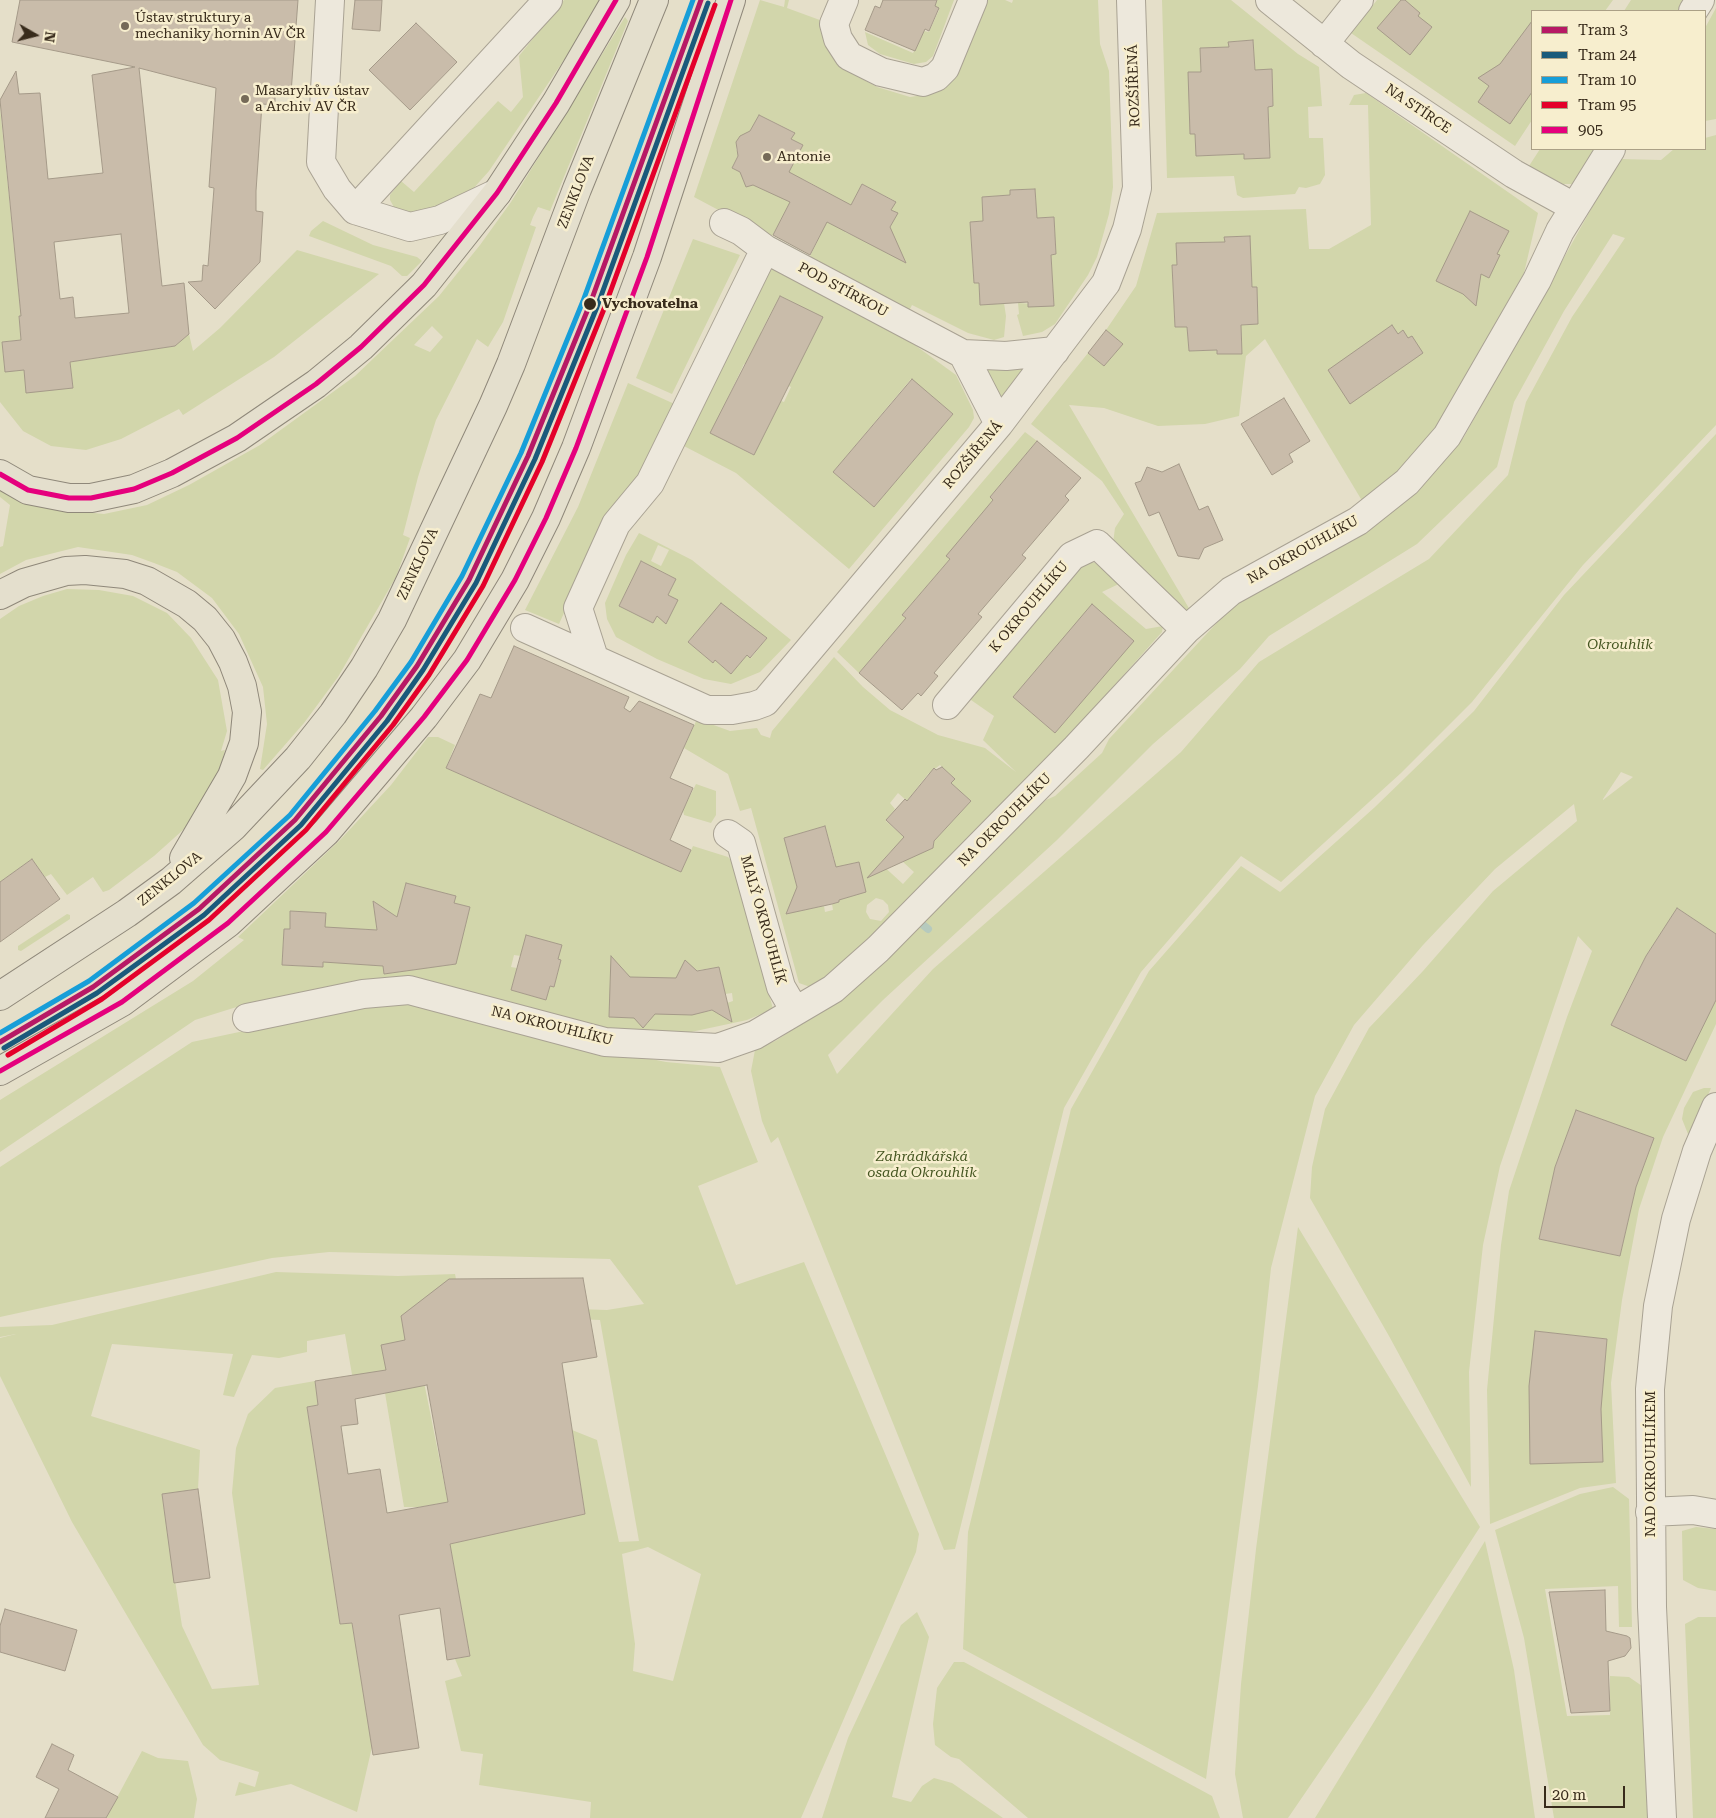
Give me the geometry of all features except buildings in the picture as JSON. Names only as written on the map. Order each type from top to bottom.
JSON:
[{"type":"main road","points":[[0,474],[28,490],[48,495],[91,498],[134,489],[213,452],[268,418],[316,384],[361,347],[424,286],[497,193],[556,103],[616,0]]},
{"type":"main road","name":"ZENKLOVA","points":[[0,996],[90,939],[170,881],[233,827],[298,758],[364,668],[392,620],[511,364],[577,189],[654,0]]},
{"type":"main road","points":[[0,1071],[122,1002],[228,923],[326,832],[424,717],[467,660],[515,580],[546,518],[576,448],[647,257],[731,0]]},
{"type":"main road","points":[[0,596],[24,583],[66,571],[85,570],[125,574],[154,584],[187,604],[205,619],[221,639],[234,662],[242,686],[247,712],[244,743],[232,776],[170,881]]},
{"type":"street","points":[[330,0],[321,162],[337,189],[355,210],[410,226],[440,220],[497,193]]},
{"type":"street","points":[[355,210],[548,0]]},
{"type":"street","points":[[839,12],[838,38],[849,56],[881,72],[923,82],[936,77],[945,68],[973,0]]},
{"type":"street","name":"ROZŠÍŘENÁ","points":[[524,628],[707,710],[732,710],[765,702],[999,424],[1106,283],[1127,229],[1137,188],[1131,0]]},
{"type":"street","name":"NA STÍRCE","points":[[1270,0],[1324,44],[1514,174],[1574,207]]},
{"type":"street","points":[[1324,44],[1359,0]]},
{"type":"street","name":"NA OKROUHLÍKU","points":[[247,1018],[363,994],[409,990],[605,1042],[718,1048],[755,1035],[834,989],[878,949],[1076,748],[1186,630],[1231,591],[1358,521],[1407,482],[1447,436],[1537,280],[1574,207],[1610,150]]},
{"type":"street","name":"POD STÍRKOU","points":[[724,223],[741,231],[765,249],[963,354],[1006,356],[1055,351]]},
{"type":"street","points":[[594,658],[578,608],[616,524],[650,483],[765,249]]},
{"type":"street","points":[[963,354],[999,424]]},
{"type":"street","name":"K OKROUHLÍKU","points":[[947,705],[1072,556],[1097,544],[1186,630]]},
{"type":"street","name":"MALÝ OKROUHLÍK","points":[[728,834],[741,843],[781,987],[796,1011]]},
{"type":"street","name":"NAD OKROUHLÍKEM","points":[[1662,1818],[1650,1512],[1650,1389],[1658,1306],[1676,1219],[1697,1151],[1714,1116]]},
{"type":"street","points":[[1650,1512],[1693,1510],[1716,1514]]},
{"type":"green space","points":[[564,0],[600,0],[572,48],[489,171],[472,190],[448,207],[414,216],[395,209],[390,200],[390,195],[401,181],[414,192],[498,101],[511,112],[523,97],[519,56]]},
{"type":"green space","points":[[760,0],[784,7],[785,0],[789,0],[787,8],[828,23],[828,36],[844,69],[877,87],[910,97],[930,94],[951,72],[980,0],[1005,0],[1012,3],[1013,0],[1098,0],[1100,44],[1109,71],[1113,187],[1109,214],[1097,257],[1088,275],[1055,324],[1042,332],[1023,336],[1017,315],[1019,314],[1018,303],[1054,305],[1051,255],[1056,254],[1054,217],[1037,218],[1035,189],[1010,190],[1010,195],[982,197],[983,221],[970,222],[974,283],[979,283],[980,305],[1004,303],[1006,316],[1004,337],[994,340],[968,333],[912,305],[909,311],[809,258],[821,234],[806,226],[825,191],[803,179],[771,238],[694,197]],"holes":[[[759,115],[794,132],[791,139],[803,145],[793,165],[785,162],[769,192],[753,185],[745,184],[743,180],[746,175],[732,168],[739,153],[736,149],[737,141],[741,136],[748,135]],[[862,184],[895,201],[891,210],[897,213],[887,234],[895,239],[896,244],[889,252],[845,232],[849,209]]]},
{"type":"green space","points":[[937,0],[954,0],[933,56],[926,62],[914,64],[880,54],[868,45],[865,32],[913,53],[924,31],[929,32],[939,10],[934,7]]},
{"type":"green space","points":[[1162,0],[1231,0],[1298,54],[1319,67],[1322,106],[1308,107],[1309,138],[1323,138],[1325,175],[1320,184],[1306,188],[1299,187],[1295,194],[1243,198],[1237,195],[1234,176],[1167,178]],"holes":[[[1253,40],[1255,70],[1272,70],[1273,106],[1268,107],[1270,158],[1245,159],[1244,154],[1197,156],[1195,134],[1190,134],[1189,72],[1201,72],[1200,48],[1229,47],[1229,42]]]},
{"type":"green space","points":[[1377,0],[1613,0],[1606,10],[1531,10],[1531,122],[1515,146],[1351,33]]},
{"type":"green space","points":[[1631,0],[1687,0],[1681,10],[1625,10]]},
{"type":"green space","points":[[1716,8],[1716,119],[1706,121],[1706,26]]},
{"type":"green space","points":[[625,17],[628,21],[550,211],[538,207],[533,217],[530,225],[536,227],[503,322],[488,347],[477,339],[436,420],[418,477],[403,535],[410,538],[396,577],[338,677],[304,723],[263,770],[260,769],[267,724],[263,687],[239,634],[212,598],[177,572],[154,563],[132,555],[78,547],[26,560],[0,574],[0,547],[3,546],[10,505],[0,497],[0,488],[75,511],[104,514],[147,505],[189,485],[260,445],[355,376],[439,296],[480,245],[511,202]],"holes":[[[432,326],[443,337],[430,352],[414,345]]]},
{"type":"green space","points":[[1366,93],[1538,213],[1524,273],[1426,446],[1364,504],[1265,339],[1246,356],[1239,416],[1205,424],[1158,426],[1104,408],[1069,405],[1190,610],[1187,613],[1113,543],[1115,528],[1124,514],[1102,481],[1031,424],[1088,353],[1104,366],[1122,344],[1106,330],[1136,286],[1157,213],[1306,209],[1309,249],[1329,249],[1371,225],[1368,105],[1349,105],[1354,95]],"holes":[[[1249,236],[1252,287],[1257,287],[1258,323],[1241,325],[1242,354],[1217,354],[1217,350],[1189,351],[1187,327],[1175,327],[1172,266],[1177,265],[1177,243],[1225,242],[1225,237]]]},
{"type":"green space","points":[[0,107],[21,316],[19,317],[21,340],[2,342],[5,371],[24,370],[73,388],[70,362],[175,346],[189,334],[193,351],[220,328],[297,250],[379,274],[274,357],[183,415],[179,409],[121,439],[86,450],[51,446],[23,431],[0,402]]},
{"type":"green space","name":"Zahrádkářská osada Okrouhlík","points":[[1716,135],[1716,425],[1583,565],[1472,702],[1401,773],[1281,882],[1241,856],[1141,972],[1064,1108],[955,1549],[944,1550],[778,1137],[771,1143],[762,1121],[751,1071],[755,1050],[777,1040],[834,1002],[1004,837],[1046,800],[1055,796],[1102,753],[1109,739],[1238,600],[1371,528],[1416,493],[1464,437],[1619,159],[1661,160],[1673,150],[1706,150],[1706,138]],"holes":[[[1613,234],[1625,238],[1572,317],[1526,402],[1508,475],[1429,559],[1259,662],[1181,752],[933,969],[837,1074],[828,1055],[883,1000],[1057,840],[1153,744],[1240,669],[1269,636],[1417,544],[1497,467],[1514,402],[1564,311]]]},
{"type":"green space","points":[[1539,150],[1598,150],[1573,184],[1563,184],[1529,166]]},
{"type":"green space","points":[[323,221],[373,245],[417,257],[422,261],[407,276],[402,276],[391,266],[309,236],[311,231]]},
{"type":"green space","points":[[693,239],[740,255],[672,394],[636,378]]},
{"type":"green space","points":[[773,265],[890,327],[956,375],[973,410],[974,418],[969,427],[849,569],[736,473],[682,445]],"holes":[[[780,296],[822,317],[804,354],[761,332]],[[744,364],[791,387],[784,402],[781,401],[753,455],[711,433]],[[911,379],[953,414],[874,507],[833,472]]]},
{"type":"green space","points":[[985,368],[1025,369],[1003,397],[997,397]]},
{"type":"green space","points":[[628,383],[679,406],[645,475],[614,504],[610,511],[559,624],[525,610],[578,507]]},
{"type":"green space","points":[[1025,432],[1037,441],[990,497],[993,500],[950,559],[902,615],[906,618],[859,673],[837,652]]},
{"type":"green space","name":"Okrouhlík","points":[[1716,434],[1716,934],[1677,908],[1646,956],[1611,1025],[1716,1000],[1716,1024],[1663,1137],[1639,1209],[1622,1300],[1611,1383],[1616,1483],[1580,1488],[1490,1524],[1487,1390],[1501,1245],[1509,1191],[1567,1017],[1592,951],[1578,936],[1500,1166],[1483,1245],[1469,1372],[1471,1487],[1389,1336],[1310,1198],[1312,1167],[1325,1109],[1369,1028],[1423,971],[1493,891],[1577,821],[1574,804],[1495,869],[1423,945],[1354,1025],[1315,1096],[1271,1268],[1258,1386],[1206,1779],[963,1649],[968,1532],[1071,1109],[1149,971],[1241,866],[1280,892],[1375,807],[1474,711],[1564,595]],"holes":[[[1621,772],[1633,777],[1603,800],[1603,799]],[[1576,1110],[1653,1138],[1636,1187],[1620,1256],[1539,1239],[1555,1167]],[[1535,1331],[1607,1339],[1602,1391]]]},
{"type":"green space","points":[[639,533],[692,560],[791,640],[760,672],[731,684],[704,679],[657,659],[616,637],[607,619],[605,603],[626,555]],"holes":[[[658,545],[669,550],[661,566],[651,561]],[[641,561],[676,579],[653,623],[619,606]],[[721,604],[767,638],[751,658],[747,655],[731,674],[715,660],[713,663],[688,642]]]},
{"type":"green space","points":[[1100,562],[1125,581],[1102,592],[1146,629],[1163,626],[1162,632],[1027,783],[1024,780],[1026,787],[849,964],[813,988],[799,983],[751,808],[740,811],[728,774],[684,748],[697,719],[730,731],[757,728],[761,735],[770,738],[772,731],[834,657],[863,687],[890,710],[938,735],[985,748],[1016,772],[983,740],[994,716],[971,700],[970,695],[1077,568],[1089,563]],"holes":[[[1092,605],[1072,713],[1055,733],[1013,697]],[[940,765],[955,779],[951,783],[971,801],[934,841],[933,847],[910,842],[886,821],[895,809],[890,803],[898,793],[907,801],[928,774]],[[825,826],[835,861],[830,869],[858,862],[865,892],[839,900],[839,902],[832,904],[833,910],[825,912],[824,906],[799,911],[799,892],[784,838]],[[891,851],[914,872],[903,884],[880,863]],[[876,898],[883,900],[888,905],[889,912],[881,921],[870,919],[866,912],[867,905]]]},
{"type":"green space","points":[[67,589],[99,590],[133,596],[167,613],[191,638],[218,680],[227,731],[221,751],[225,750],[218,778],[193,821],[154,856],[109,890],[103,892],[93,877],[67,895],[51,874],[45,877],[32,859],[0,882],[0,619],[19,606]]},
{"type":"green space","points":[[428,737],[438,737],[455,745],[446,768],[681,872],[693,846],[728,857],[735,865],[773,1009],[747,1020],[677,1035],[635,1037],[398,978],[243,1005],[195,1020],[0,1152],[0,1100],[193,981],[244,940],[238,937],[340,840],[391,785]],"holes":[[[406,883],[455,896],[454,903],[470,907],[454,964],[384,974],[383,966],[364,964],[365,929],[377,930],[374,902],[397,917]],[[291,911],[325,913],[323,967],[282,965],[284,929],[290,929]],[[526,935],[561,945],[558,959],[561,960],[554,987],[550,986],[546,1000],[511,990],[517,968],[511,967],[514,955],[521,956]],[[719,967],[725,994],[732,993],[733,1001],[727,1003],[723,1015],[715,1010],[688,1015],[679,973]],[[624,970],[657,1014],[650,1014],[650,1020],[647,1024],[640,1024],[636,1018],[609,1017],[611,974]]]},
{"type":"green space","points":[[696,784],[716,791],[716,815],[711,823],[684,815],[683,810]]},
{"type":"green space","points":[[67,914],[70,915],[70,919],[21,951],[18,950],[18,946]]},
{"type":"green space","points":[[376,1003],[420,1006],[568,1042],[666,1062],[720,1067],[758,1162],[698,1186],[736,1285],[804,1262],[919,1534],[916,1552],[801,1818],[590,1818],[591,1802],[479,1785],[483,1754],[461,1751],[445,1681],[462,1676],[455,1659],[470,1656],[450,1544],[585,1514],[572,1430],[597,1440],[619,1542],[639,1541],[600,1320],[410,1312],[448,1502],[419,1507],[404,1507],[382,1375],[355,1392],[345,1334],[307,1341],[307,1352],[279,1358],[252,1355],[234,1397],[223,1395],[233,1354],[112,1344],[91,1416],[200,1450],[198,1489],[162,1495],[182,1626],[212,1689],[259,1685],[232,1493],[236,1448],[248,1414],[275,1388],[315,1381],[318,1405],[307,1407],[340,1624],[352,1623],[372,1747],[357,1812],[291,1784],[235,1796],[239,1782],[255,1787],[259,1772],[220,1760],[203,1745],[72,1522],[0,1376],[0,1338],[16,1334],[0,1337],[0,1327],[52,1325],[276,1272],[398,1276],[455,1274],[461,1305],[607,1310],[644,1304],[610,1259],[329,1252],[272,1258],[0,1317],[0,1167],[192,1042]],"holes":[[[648,1547],[701,1574],[673,1681],[633,1671],[635,1644],[622,1554]]]},
{"type":"green space","points":[[1704,1088],[1711,1088],[1690,1139],[1682,1119],[1684,1108],[1693,1092]]},
{"type":"green space","points":[[1298,1227],[1480,1527],[1368,1701],[1288,1818],[1243,1818],[1235,1774],[1241,1684],[1256,1549]]},
{"type":"green space","points":[[1613,1487],[1629,1499],[1632,1627],[1619,1627],[1618,1586],[1545,1589],[1567,1716],[1610,1715],[1610,1676],[1629,1677],[1645,1688],[1650,1818],[1554,1818],[1524,1638],[1495,1530],[1580,1494]]},
{"type":"green space","points":[[1696,1527],[1716,1529],[1716,1591],[1698,1588],[1683,1580],[1682,1531]]},
{"type":"green space","points":[[1485,1541],[1514,1670],[1535,1818],[1315,1818]]},
{"type":"green space","points":[[917,1612],[929,1637],[892,1797],[911,1802],[922,1786],[934,1778],[952,1783],[1003,1818],[822,1818],[848,1738],[901,1625]]},
{"type":"green space","points":[[1698,1617],[1716,1617],[1716,1818],[1693,1818],[1685,1624]]},
{"type":"green space","points":[[954,1662],[964,1662],[1212,1796],[1220,1818],[1028,1818],[959,1759],[951,1757],[935,1745],[933,1724],[937,1688]]},
{"type":"green space","points":[[142,1751],[158,1758],[188,1761],[197,1799],[194,1818],[106,1818]]},
{"type":"waterway","points":[[915,923],[917,920],[928,929]]},
{"type":"tram line","name":"10","points":[[0,1033],[89,981],[194,903],[290,815],[375,711],[411,662],[462,576],[521,453],[583,301],[693,0]]},
{"type":"tram line","name":"3","points":[[0,1042],[93,987],[199,909],[295,820],[381,716],[417,666],[469,580],[528,456],[590,304],[701,0]]},
{"type":"tram line","name":"24","points":[[4,1048],[97,993],[204,915],[301,825],[387,721],[423,670],[476,583],[535,459],[597,307],[708,3]]},
{"type":"tram line","name":"95","points":[[8,1055],[102,999],[209,920],[306,830],[393,725],[429,675],[483,586],[542,462],[604,309],[715,5]]},
{"type":"transit line","name":"905","points":[[0,474],[28,490],[69,498],[91,498],[134,489],[172,473],[237,438],[316,384],[361,347],[424,285],[497,193],[556,103],[616,0]]},
{"type":"transit line","name":"905","points":[[0,1071],[122,1002],[228,923],[326,832],[424,717],[467,660],[515,580],[546,518],[576,448],[647,257],[731,0]]},
{"type":"place","name":"Ústav struktury a mechaniky hornin AV ČR","points":[[125,26]]},
{"type":"place","name":"Masarykův ústav a Archiv AV ČR","points":[[245,99]]},
{"type":"place","name":"Antonie","points":[[767,157]]},
{"type":"place","name":"Vychovatelna","points":[[590,304]]}]
